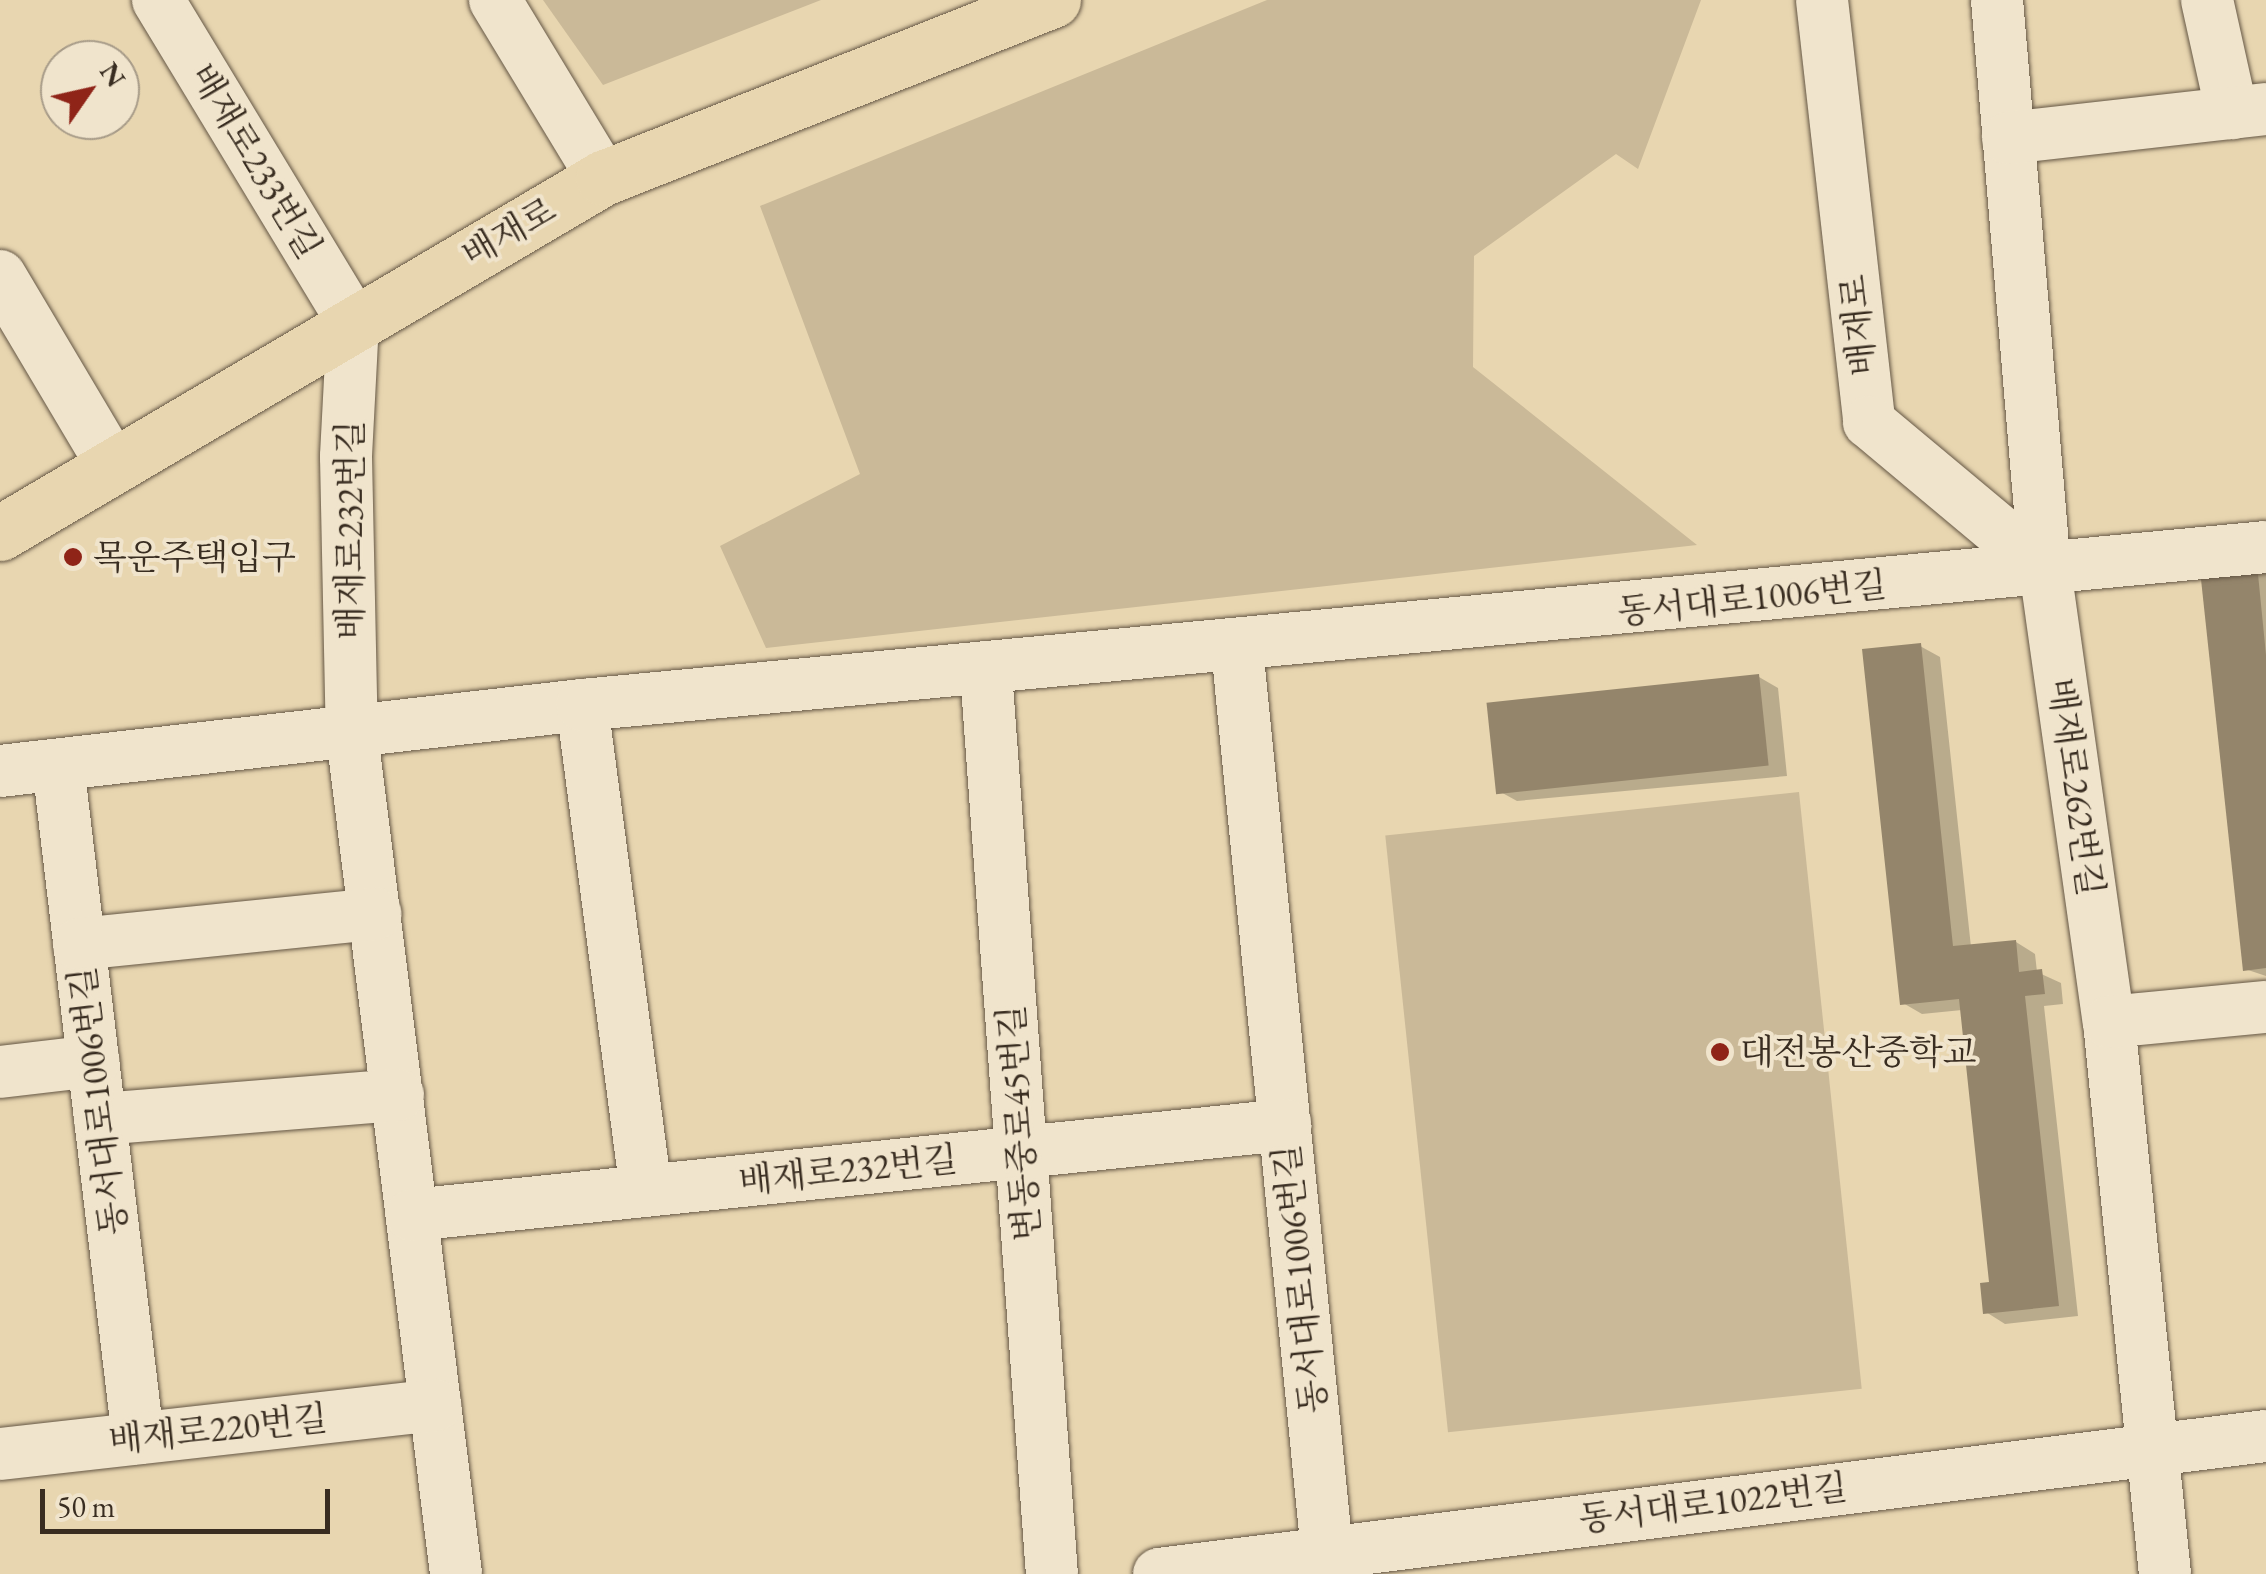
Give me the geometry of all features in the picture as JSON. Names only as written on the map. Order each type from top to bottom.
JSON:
[{"type":"main road","name":"배재로","points":[[0,534],[112,464],[603,178],[1053,0]]},
{"type":"street","name":"배재로233번길","points":[[158,0],[353,322]]},
{"type":"street","points":[[495,0],[603,178]]},
{"type":"street","name":"배재로","points":[[1822,0],[1869,422],[2045,569]]},
{"type":"street","name":"배재로262번길","points":[[1997,0],[2045,569],[2109,1022],[2164,1574]]},
{"type":"street","points":[[2008,138],[2249,111],[2208,0]]},
{"type":"street","points":[[0,276],[112,464]]},
{"type":"street","name":"배재로232번길","points":[[353,322],[346,457],[352,735],[456,1574]]},
{"type":"street","name":"동서대로1006번길","points":[[0,771],[352,735],[582,704],[986,672],[2266,547]]},
{"type":"street","name":"동서대로1006번길","points":[[1237,648],[1327,1552]]},
{"type":"street","name":"변동중로45번길","points":[[986,672],[1052,1574]]},
{"type":"street","points":[[582,704],[646,1191]]},
{"type":"street","name":"동서대로1006번길","points":[[58,765],[138,1438]]},
{"type":"street","points":[[79,944],[375,914]]},
{"type":"street","points":[[2109,1022],[2266,1008]]},
{"type":"street","points":[[0,1072],[93,1061]]},
{"type":"street","points":[[100,1119],[398,1094]]},
{"type":"street","name":"배재로232번길","points":[[412,1215],[1285,1125]]},
{"type":"street","name":"배재로220번길","points":[[0,1454],[436,1405]]},
{"type":"street","name":"동서대로1022번길","points":[[1160,1574],[2266,1436]]},
{"type":"shaded area","points":[[543,0],[821,0],[603,85]]},
{"type":"shaded area","points":[[1267,0],[1701,0],[1638,169],[1616,154],[1474,256],[1473,367],[1697,545],[766,648],[720,546],[860,474],[760,206]]},
{"type":"shaded area","points":[[1799,792],[1862,1389],[1448,1432],[1385,835]]},
{"type":"building","points":[[2257,564],[2266,655],[2266,968],[2243,971],[2200,570]]},
{"type":"building","points":[[1921,643],[1953,946],[2016,940],[2019,972],[2042,969],[2045,994],[2025,996],[2059,1306],[1983,1314],[1980,1283],[1989,1282],[1959,999],[1900,1005],[1862,649]]},
{"type":"building","points":[[1759,674],[1769,765],[1496,794],[1487,703]]},
{"type":"place","name":"목운주택입구","points":[[73,557]]},
{"type":"place","name":"대전봉산중학교","points":[[1720,1052]]}]
